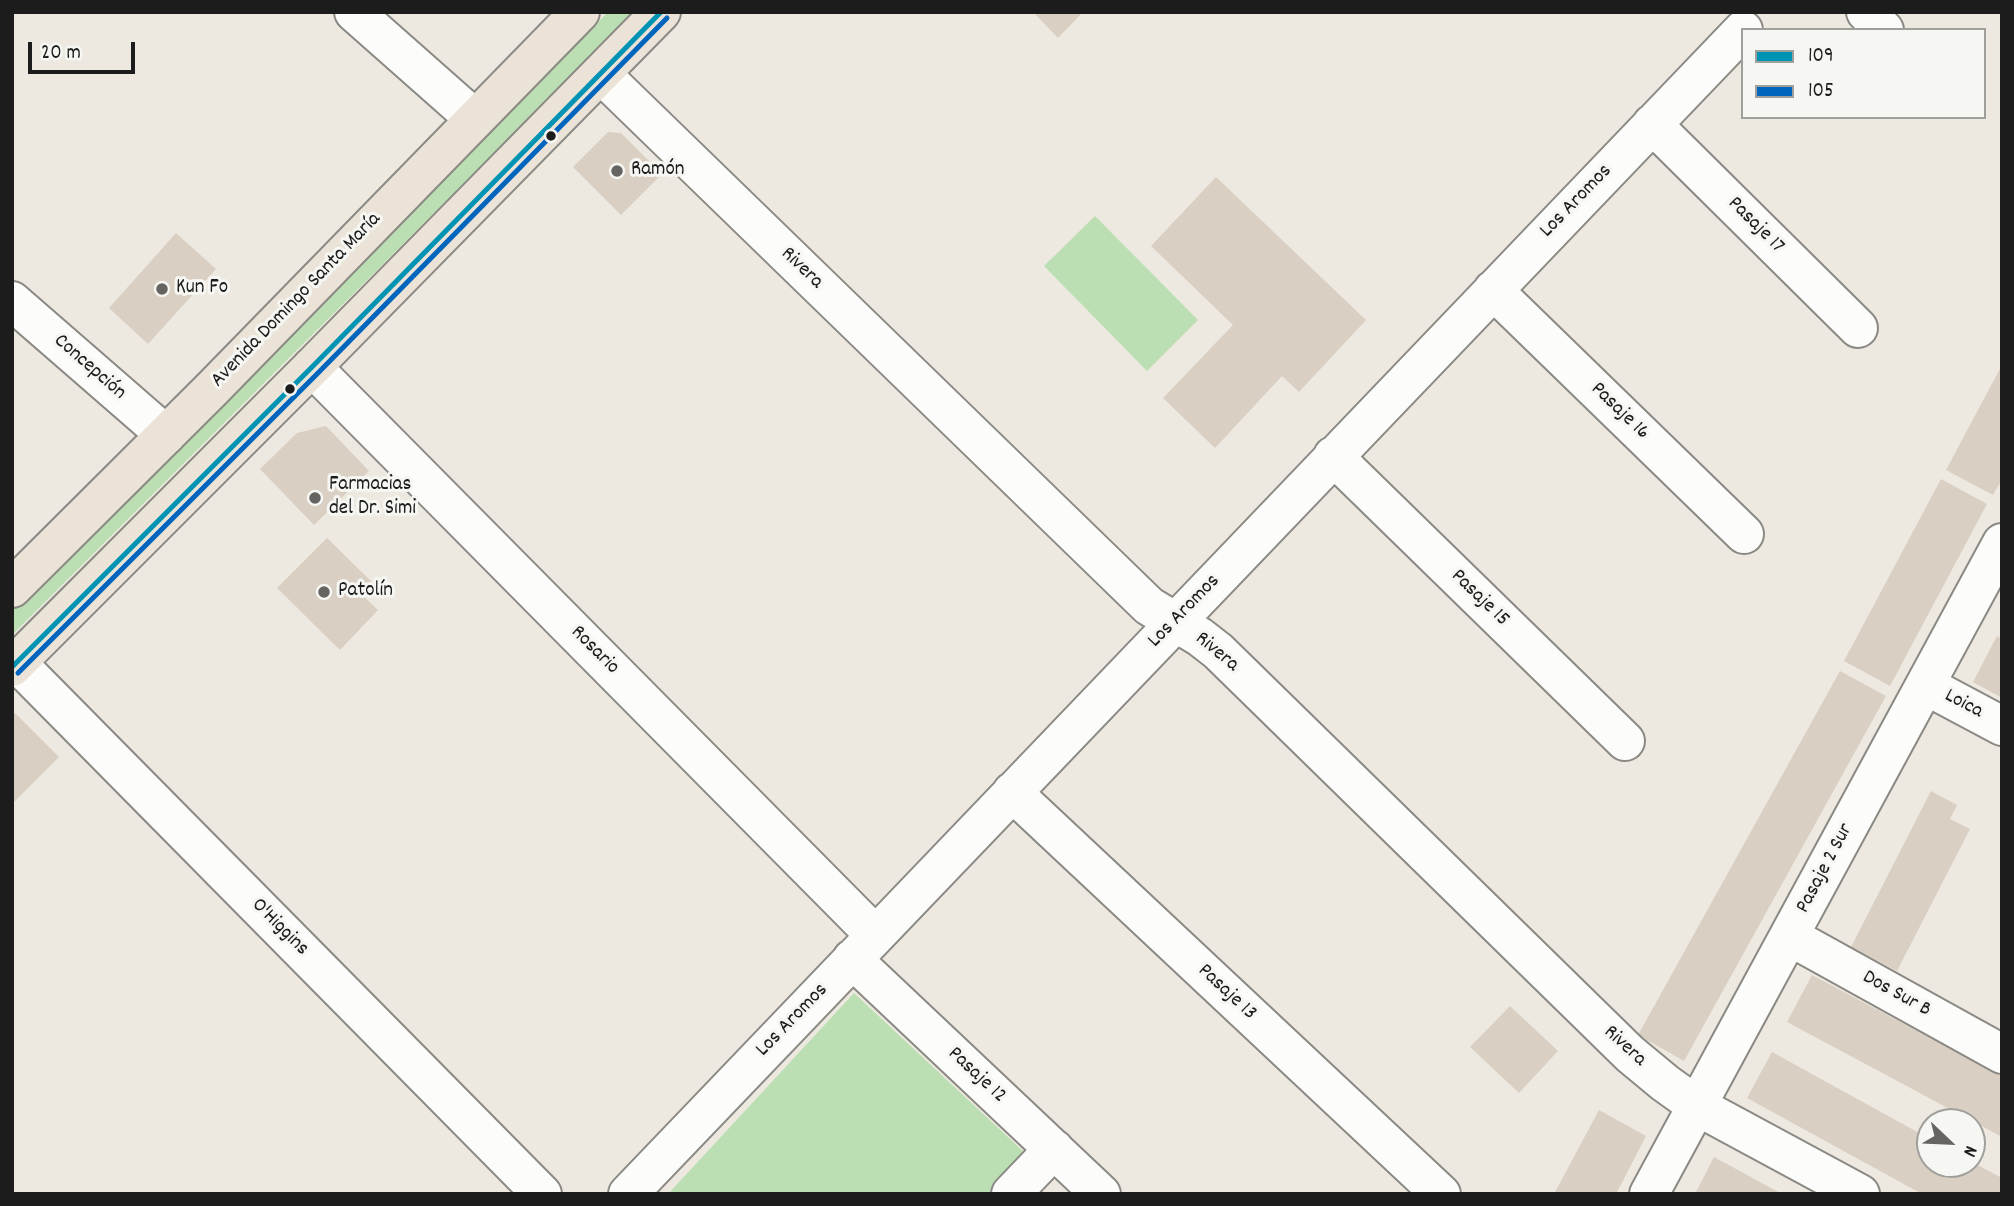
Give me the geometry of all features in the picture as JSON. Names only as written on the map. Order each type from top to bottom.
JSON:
[{"type":"main road","name":"Avenida Domingo Santa María","points":[[12,589],[580,12]]},
{"type":"main road","points":[[14,665],[661,12]]},
{"type":"street","points":[[354,12],[475,119]]},
{"type":"street","name":"Los Aromos","points":[[1745,28],[1760,12]]},
{"type":"street","points":[[1866,12],[1882,28]]},
{"type":"street","name":"Los Aromos","points":[[628,1194],[1741,32]]},
{"type":"street","name":"Rivera","points":[[601,74],[1149,606],[1218,651],[1630,1054],[1697,1105],[1860,1194]]},
{"type":"street","name":"Pasaje 17","points":[[1652,124],[1857,328]]},
{"type":"street","name":"Pasaje 16","points":[[1493,290],[1744,534]]},
{"type":"street","name":"Concepción","points":[[14,305],[166,435]]},
{"type":"street","name":"Rosario","points":[[312,367],[863,947]]},
{"type":"street","name":"Pasaje 15","points":[[1333,456],[1625,741]]},
{"type":"street","name":"Pasaje 2 Sur","points":[[1649,1194],[2002,543]]},
{"type":"street","name":"O'Higgins","points":[[14,665],[542,1194]]},
{"type":"street","name":"Loica","points":[[1925,685],[2002,726]]},
{"type":"street","name":"Pasaje 13","points":[[1012,792],[1441,1194]]},
{"type":"street","name":"Dos Sur B","points":[[1789,936],[2002,1054]]},
{"type":"street","name":"Pasaje 12","points":[[863,947],[1054,1149],[1101,1194]]},
{"type":"street","points":[[1011,1194],[1054,1149]]},
{"type":"green space","points":[[608,12],[635,12],[12,635],[12,610]]},
{"type":"green space","points":[[1095,216],[1198,320],[1147,371],[1044,266]]},
{"type":"green space","points":[[854,993],[1026,1154],[988,1194],[668,1194]]},
{"type":"building","points":[[1033,12],[1083,12],[1058,38]]},
{"type":"building","name":"Ramón","points":[[608,132],[621,133],[662,174],[621,215],[573,167]]},
{"type":"building","points":[[1216,177],[1366,320],[1299,392],[1282,376],[1215,448],[1163,398],[1233,325],[1151,246]]},
{"type":"building","name":"Kun Fo","points":[[176,233],[216,269],[148,344],[109,308]]},
{"type":"building","points":[[2002,365],[2002,479],[1993,495],[1946,470]]},
{"type":"building","name":"Farmacias del Dr. Simi","points":[[326,426],[369,471],[314,525],[260,469],[297,433]]},
{"type":"building","points":[[1941,479],[1987,504],[1890,686],[1844,661]]},
{"type":"building","name":"Patolín","points":[[327,538],[374,584],[363,596],[378,610],[340,650],[277,588]]},
{"type":"building","points":[[1997,636],[2002,639],[2002,698],[1973,682]]},
{"type":"building","points":[[1840,671],[1886,696],[1684,1061],[1638,1035]]},
{"type":"building","points":[[15,713],[59,757],[12,804],[12,716]]},
{"type":"building","points":[[1931,791],[1957,805],[1950,819],[1970,829],[1897,971],[1851,947]]},
{"type":"building","points":[[1812,975],[2002,1076],[2002,1137],[1986,1128],[1986,1108],[1948,1108],[1787,1022]]},
{"type":"building","points":[[1510,1006],[1558,1051],[1519,1093],[1470,1047]]},
{"type":"building","points":[[1772,1052],[1916,1131],[1916,1178],[1986,1178],[1986,1169],[2002,1178],[2002,1194],[1922,1194],[1747,1098]]},
{"type":"building","points":[[1599,1110],[1646,1136],[1616,1194],[1554,1194]]},
{"type":"building","points":[[1714,1157],[1782,1194],[1695,1194]]},
{"type":"transit line","name":"109","points":[[12,667],[661,12]]},
{"type":"transit line","name":"105","points":[[18,673],[667,18]]},
{"type":"place","name":"Ramón","points":[[617,171]]},
{"type":"place","name":"Kun Fo","points":[[162,289]]},
{"type":"place","name":"Farmacias del Dr. Simi","points":[[315,498]]},
{"type":"place","name":"Patolín","points":[[324,592]]}]
